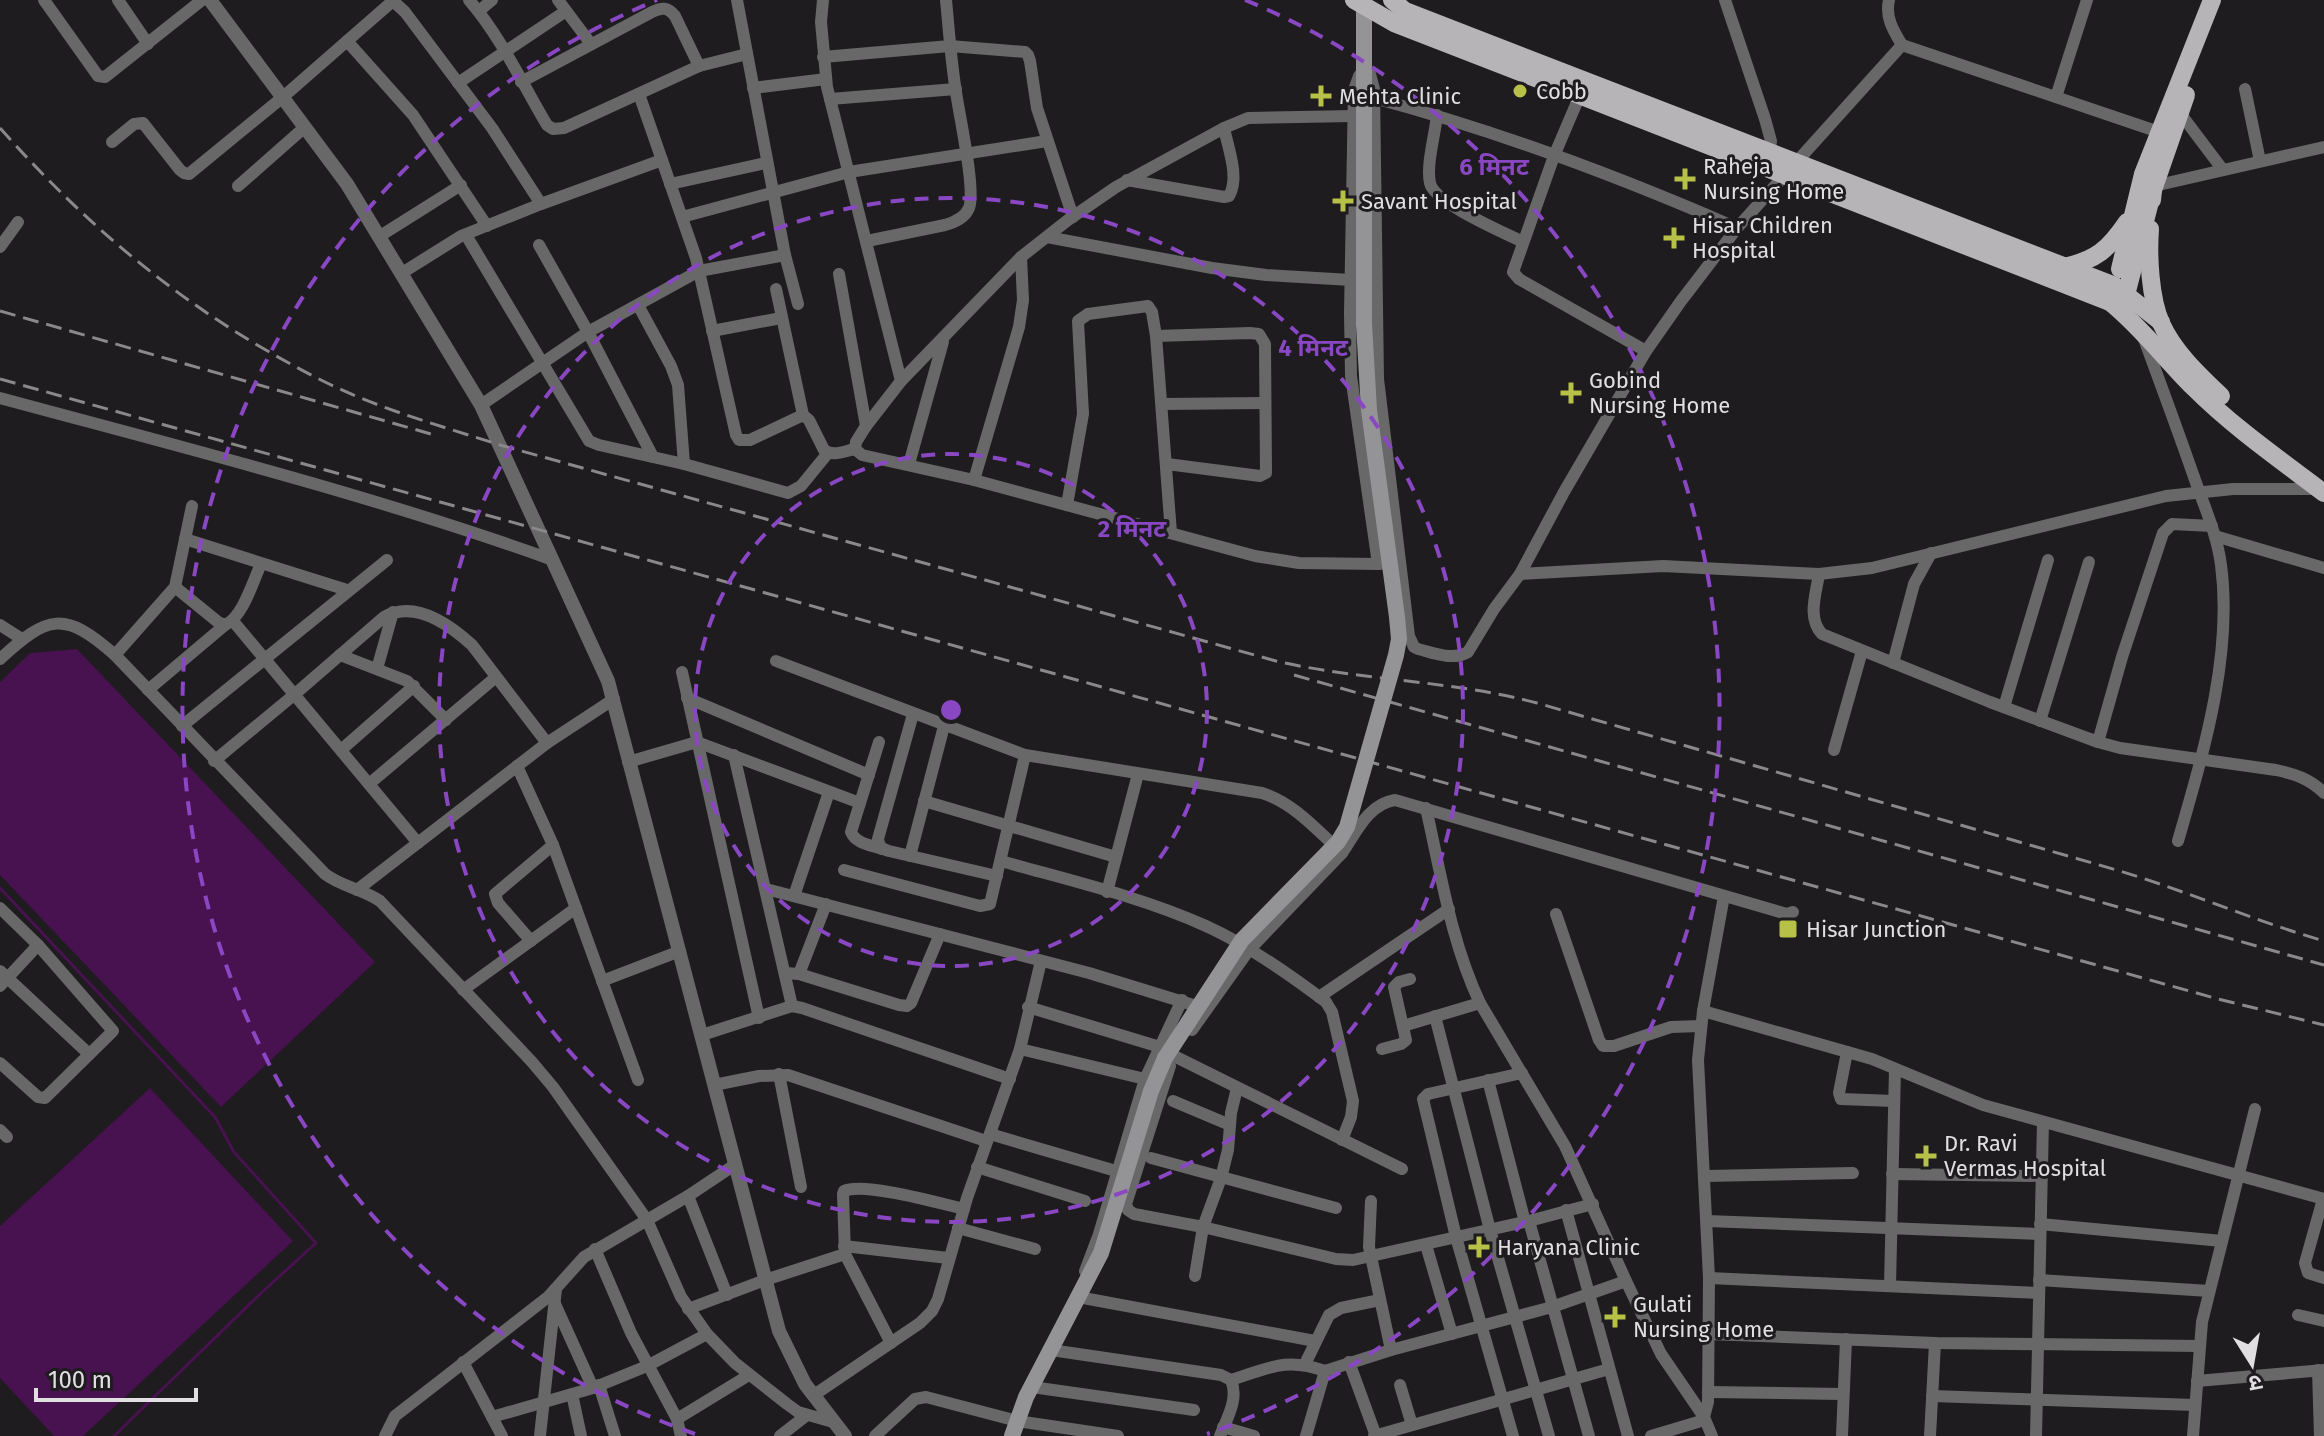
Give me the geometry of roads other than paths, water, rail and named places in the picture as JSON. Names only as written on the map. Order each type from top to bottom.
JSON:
[{"type":"main road","points":[[1392,0],[1405,11],[1768,160],[2117,295],[2142,333],[2194,388],[2259,446],[2322,487]]},
{"type":"main road","points":[[2117,295],[2143,174],[2212,0]]},
{"type":"main road","points":[[2117,295],[2180,113],[2225,0]]},
{"type":"main road","points":[[1361,2],[1394,23],[1580,95],[1768,160]]},
{"type":"main road","points":[[1015,1429],[1032,1387],[1101,1253],[1121,1182],[1166,1054],[1242,940],[1338,842],[1347,827],[1396,655],[1398,628],[1369,410],[1364,324],[1365,68],[1361,2]]},
{"type":"main road","points":[[1791,169],[2064,267],[2161,322]]},
{"type":"main road","points":[[2154,188],[2149,245],[2153,289],[2161,322],[2196,372],[2322,487]]},
{"type":"main road","points":[[2064,267],[2086,263],[2105,251],[2134,213]]},
{"type":"street","points":[[44,0],[98,76],[105,77],[202,0]]},
{"type":"street","points":[[118,0],[148,44]]},
{"type":"street","points":[[210,0],[347,184],[481,405],[608,681],[779,1331],[805,1384],[844,1436]]},
{"type":"street","points":[[112,142],[134,124],[143,123],[180,170],[189,174],[283,97],[393,0],[492,128],[541,204]]},
{"type":"street","points":[[469,0],[495,33],[547,125],[558,130],[699,66],[747,54]]},
{"type":"street","points":[[479,11],[492,0]]},
{"type":"street","points":[[737,0],[766,163],[798,304]]},
{"type":"street","points":[[823,0],[823,57],[830,99],[901,381]]},
{"type":"street","points":[[867,241],[945,225],[964,216],[970,207],[946,0]]},
{"type":"street","points":[[1725,0],[1771,141],[1768,160]]},
{"type":"street","points":[[1889,0],[1887,9],[1891,27],[1902,45],[2159,132]]},
{"type":"street","points":[[2056,97],[2087,0]]},
{"type":"street","points":[[458,83],[505,52],[562,6],[591,44]]},
{"type":"street","points":[[521,82],[664,8],[675,16],[699,66]]},
{"type":"street","points":[[347,41],[413,115],[487,226]]},
{"type":"street","points":[[1378,564],[1351,376],[1354,116],[1356,82],[1365,68],[1372,81],[1374,98],[1378,379],[1411,642],[1418,649],[1455,657],[1468,652],[1520,574],[1568,484],[1646,351],[1737,228],[1902,45]]},
{"type":"street","points":[[823,57],[950,46],[1017,51],[1028,55],[1037,108],[1073,217]]},
{"type":"street","points":[[753,88],[826,79]]},
{"type":"street","points":[[830,99],[956,89]]},
{"type":"street","points":[[2245,89],[2260,161]]},
{"type":"street","points":[[639,94],[699,271],[739,440],[750,440],[803,415]]},
{"type":"street","points":[[1580,95],[1514,266],[1515,276],[1646,351]]},
{"type":"street","points":[[1374,98],[1437,115],[1653,191],[1737,228]]},
{"type":"street","points":[[2180,113],[2223,170]]},
{"type":"street","points":[[1437,115],[1430,188],[1442,200],[1523,242]]},
{"type":"street","points":[[855,449],[866,426],[901,381],[1021,257],[1127,180],[1248,118],[1354,116]]},
{"type":"street","points":[[238,186],[305,127]]},
{"type":"street","points":[[1127,180],[1229,196],[1233,175],[1224,128]]},
{"type":"street","points":[[682,217],[849,172],[1047,141]]},
{"type":"street","points":[[2154,188],[2324,147]]},
{"type":"street","points":[[402,273],[466,235],[662,160]]},
{"type":"street","points":[[670,184],[766,163]]},
{"type":"street","points":[[380,236],[461,185]]},
{"type":"street","points":[[0,247],[18,222]]},
{"type":"street","points":[[466,235],[589,441],[788,493],[801,486],[828,453]]},
{"type":"street","points":[[1047,237],[1212,268],[1351,280]]},
{"type":"street","points":[[539,245],[653,457]]},
{"type":"street","points":[[481,405],[588,332],[699,271],[785,255]]},
{"type":"street","points":[[974,480],[1019,327],[1023,300],[1021,257]]},
{"type":"street","points":[[839,274],[866,426]]},
{"type":"street","points":[[776,289],[803,415],[828,453],[855,449]]},
{"type":"street","points":[[638,305],[678,385],[684,464]]},
{"type":"street","points":[[1067,505],[1083,414],[1078,321],[1088,314],[1148,306],[1156,336],[1171,533]]},
{"type":"street","points":[[712,331],[781,318]]},
{"type":"street","points":[[2142,333],[2214,531],[2221,565],[2222,638],[2214,704],[2178,841]]},
{"type":"street","points":[[1156,336],[1259,334],[1265,344],[1267,469],[1263,475],[1167,464]]},
{"type":"street","points":[[909,464],[944,339]]},
{"type":"street","points":[[0,398],[469,530],[553,560]]},
{"type":"street","points":[[1162,404],[1265,403]]},
{"type":"street","points":[[855,449],[862,455],[974,480],[1275,560],[1299,563],[1399,562]]},
{"type":"street","points":[[1520,574],[1663,566],[1819,574],[1872,568],[2152,499],[2233,489],[2322,487]]},
{"type":"street","points":[[115,655],[175,587],[192,506]]},
{"type":"street","points":[[2098,742],[2163,533],[2172,524],[2214,531],[2324,568]]},
{"type":"street","points":[[185,539],[347,590]]},
{"type":"street","points":[[1893,663],[1914,584],[1931,553]]},
{"type":"street","points":[[182,726],[387,560]]},
{"type":"street","points":[[1903,560],[1914,584]]},
{"type":"street","points":[[2004,707],[2048,560]]},
{"type":"street","points":[[2040,721],[2089,562]]},
{"type":"street","points":[[148,690],[229,623],[261,564]]},
{"type":"street","points":[[1819,574],[1813,612],[1816,628],[1822,634],[2098,742],[2299,775],[2313,782],[2324,793]]},
{"type":"street","points":[[175,587],[218,622],[229,623],[266,659],[418,843]]},
{"type":"street","points":[[214,761],[393,612],[415,611],[449,627],[472,645],[547,743]]},
{"type":"street","points":[[377,669],[393,612]]},
{"type":"street","points":[[0,659],[40,627],[57,623],[71,624],[115,655],[325,874],[342,886],[370,894],[380,901],[532,1062],[647,1220],[688,1309],[707,1334],[749,1375],[787,1404],[807,1415],[833,1422]]},
{"type":"street","points":[[0,625],[22,639]]},
{"type":"street","points":[[1834,750],[1862,651]]},
{"type":"street","points":[[340,655],[399,676],[414,686],[446,720]]},
{"type":"street","points":[[776,661],[1025,755],[1276,797],[1342,853]]},
{"type":"street","points":[[682,672],[759,1018]]},
{"type":"street","points":[[369,784],[496,677]]},
{"type":"street","points":[[341,750],[414,686]]},
{"type":"street","points":[[687,698],[869,775]]},
{"type":"street","points":[[357,890],[547,743],[614,699]]},
{"type":"street","points":[[882,849],[878,839],[913,714]]},
{"type":"street","points":[[910,856],[944,726]]},
{"type":"street","points":[[628,762],[697,742],[860,803]]},
{"type":"street","points":[[879,742],[851,832],[853,838],[882,849],[997,876]]},
{"type":"street","points":[[734,755],[792,1006]]},
{"type":"street","points":[[844,870],[986,906],[993,900],[1025,755]]},
{"type":"street","points":[[517,766],[553,845],[638,1080]]},
{"type":"street","points":[[1107,892],[1138,774]]},
{"type":"street","points":[[794,896],[829,792]]},
{"type":"street","points":[[1315,1341],[1082,1290],[1085,1271],[1145,1079],[1207,1009],[1249,950],[1342,853],[1369,814],[1386,801],[1395,800],[1787,914],[1793,912]]},
{"type":"street","points":[[924,801],[1116,857]]},
{"type":"street","points":[[1426,808],[1463,963],[1480,1003],[1565,1146],[1661,1354],[1704,1417],[1712,1436]]},
{"type":"street","points":[[531,941],[498,903],[495,894],[553,845]]},
{"type":"street","points":[[1001,861],[1207,926],[1319,997],[1332,1012],[1352,1093],[1353,1109],[1342,1140]]},
{"type":"street","points":[[766,889],[1041,961],[1207,1009]]},
{"type":"street","points":[[1651,1436],[1691,1426],[1704,1417],[1708,1392],[1709,1278],[1698,1060],[1703,1011],[1724,896]]},
{"type":"street","points":[[799,974],[826,904]]},
{"type":"street","points":[[0,908],[111,1026],[112,1034],[42,1099],[0,1063]]},
{"type":"street","points":[[463,990],[576,908]]},
{"type":"street","points":[[1319,997],[1449,909]]},
{"type":"street","points":[[1556,914],[1603,1046],[1614,1046],[1671,1027],[1701,1026]]},
{"type":"street","points":[[785,973],[799,974],[907,1006],[940,934]]},
{"type":"street","points":[[38,945],[2,978],[89,1054]]},
{"type":"street","points":[[602,981],[680,951]]},
{"type":"street","points":[[814,1395],[920,1323],[932,1311],[977,1167],[1020,1049],[1041,961]]},
{"type":"street","points":[[1382,1049],[1404,1043],[1406,1037],[1394,987],[1410,979]]},
{"type":"street","points":[[1182,1000],[1166,1054],[1167,1073],[1126,1204],[1134,1214],[1336,1259],[1353,1260],[1593,1204]]},
{"type":"street","points":[[1403,1026],[1480,1003]]},
{"type":"street","points":[[702,1035],[792,1006],[1010,1079]]},
{"type":"street","points":[[1028,1007],[1166,1054],[1402,1169]]},
{"type":"street","points":[[1703,1011],[1847,1052],[1983,1105],[2324,1199],[2305,1263],[2308,1273],[2324,1278]]},
{"type":"street","points":[[1435,1016],[1490,1230],[1549,1436]]},
{"type":"street","points":[[1020,1049],[1145,1079]]},
{"type":"street","points":[[1847,1052],[1839,1093],[1841,1099],[1894,1101]]},
{"type":"street","points":[[1890,1286],[1895,1069]]},
{"type":"street","points":[[1513,1436],[1456,1237],[1423,1103],[1424,1096],[1428,1094],[1522,1073]]},
{"type":"street","points":[[714,1085],[779,1074],[797,1077],[988,1138],[1116,1171]]},
{"type":"street","points":[[779,1074],[801,1187]]},
{"type":"street","points":[[1488,1080],[1589,1436]]},
{"type":"street","points":[[1195,1276],[1203,1227],[1228,1150],[1237,1088]]},
{"type":"street","points":[[1173,1101],[1230,1125]]},
{"type":"street","points":[[2193,1436],[2199,1346],[2209,1291],[2255,1109]]},
{"type":"street","points":[[2036,1436],[2043,1122]]},
{"type":"street","points":[[1151,1158],[1336,1208]]},
{"type":"street","points":[[385,1436],[395,1416],[556,1289],[573,1267],[595,1249],[688,1196],[736,1164]]},
{"type":"street","points":[[977,1167],[1085,1201]]},
{"type":"street","points":[[1705,1176],[1853,1173]]},
{"type":"street","points":[[1892,1174],[2042,1176]]},
{"type":"street","points":[[891,1343],[844,1250],[843,1194],[848,1189],[898,1194],[964,1209]]},
{"type":"street","points":[[688,1196],[727,1295]]},
{"type":"street","points":[[1371,1201],[1371,1257],[1391,1350]]},
{"type":"street","points":[[1566,1210],[1628,1436]]},
{"type":"street","points":[[1707,1221],[1891,1228],[2040,1229],[2222,1241]]},
{"type":"street","points":[[958,1228],[1035,1249]]},
{"type":"street","points":[[1426,1245],[1452,1334]]},
{"type":"street","points":[[595,1249],[647,1366],[677,1419],[681,1436]]},
{"type":"street","points":[[688,1309],[844,1250],[948,1258]]},
{"type":"street","points":[[1709,1278],[1890,1286],[2209,1291]]},
{"type":"street","points":[[1231,1380],[1288,1363],[1305,1364],[1325,1371],[1589,1296],[1626,1281]]},
{"type":"street","points":[[540,1436],[556,1289]]},
{"type":"street","points":[[1305,1364],[1325,1320],[1334,1311],[1380,1300]]},
{"type":"street","points":[[555,1304],[596,1386],[615,1436]]},
{"type":"street","points":[[2298,1315],[2324,1321]]},
{"type":"street","points":[[492,1417],[596,1386],[647,1366],[707,1334]]},
{"type":"street","points":[[1709,1334],[1935,1343],[2199,1346]]},
{"type":"street","points":[[1842,1436],[1846,1339]]},
{"type":"street","points":[[1930,1436],[1935,1343]]},
{"type":"street","points":[[1051,1350],[1221,1375],[1231,1380],[1235,1388],[1222,1432],[1254,1436]]},
{"type":"street","points":[[463,1362],[502,1436]]},
{"type":"street","points":[[1349,1362],[1375,1436],[1609,1369]]},
{"type":"street","points":[[2197,1381],[2321,1370],[2320,1436]]},
{"type":"street","points":[[1306,1436],[1325,1371]]},
{"type":"street","points":[[677,1419],[749,1375]]},
{"type":"street","points":[[1400,1385],[1412,1425]]},
{"type":"street","points":[[1032,1387],[1194,1410]]},
{"type":"street","points":[[1708,1392],[1843,1394]]},
{"type":"street","points":[[572,1394],[581,1436]]},
{"type":"street","points":[[1932,1396],[2195,1405]]},
{"type":"street","points":[[875,1436],[921,1397],[1015,1429],[1118,1436]]},
{"type":"street","points":[[780,1436],[807,1415]]},
{"type":"waterway","points":[[0,888],[215,1117],[234,1152],[316,1243],[114,1436]]},
{"type":"railway","points":[[0,128],[72,204],[189,301],[276,356],[323,381],[410,416],[500,445],[1276,661],[1505,695],[1537,703],[2120,871],[2324,941]]},
{"type":"railway","points":[[0,311],[431,434]]},
{"type":"railway","points":[[0,379],[2218,999],[2324,1025]]},
{"type":"railway","points":[[1294,675],[2324,965]]},
{"type":"place","name":"Cobb","points":[[1520,91]]},
{"type":"place","name":"Mehta Clinic","points":[[1321,96]]},
{"type":"place","name":"Raheja Nursing Home","points":[[1685,179]]},
{"type":"place","name":"Savant Hospital","points":[[1343,201]]},
{"type":"place","name":"Hisar Children Hospital","points":[[1674,238]]},
{"type":"place","name":"Gobind Nursing Home","points":[[1571,393]]},
{"type":"place","name":"Hisar Junction","points":[[1788,929]]},
{"type":"place","name":"Dr. Ravi Vermas Hospital","points":[[1926,1156]]},
{"type":"place","name":"Haryana Clinic","points":[[1479,1247]]},
{"type":"place","name":"Gulati Nursing Home","points":[[1615,1317]]}]
